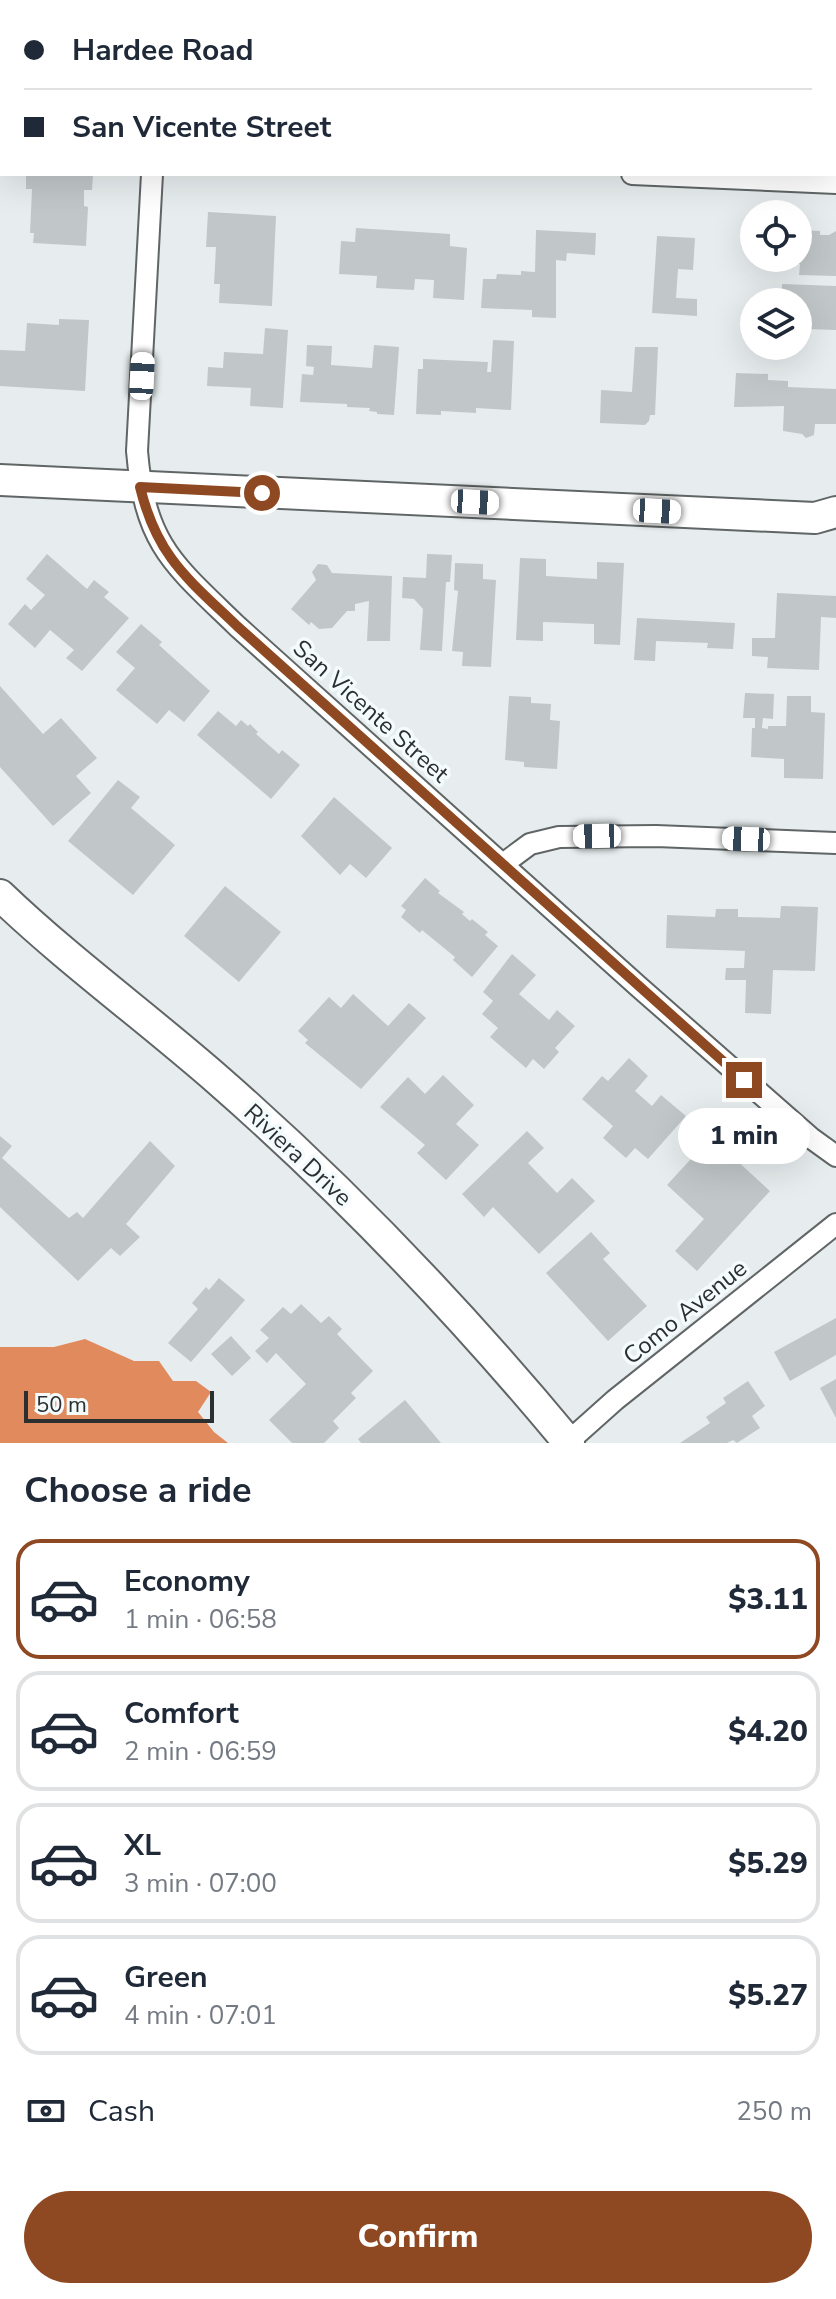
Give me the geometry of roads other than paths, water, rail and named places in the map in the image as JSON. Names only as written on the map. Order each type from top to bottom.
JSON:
[{"type":"street","name":"San Vicente Street","points":[[152,176],[137,451],[140,487],[159,543],[178,569],[237,626],[765,1099],[836,1156]]},
{"type":"street","points":[[677,176],[836,183]]},
{"type":"street","points":[[0,480],[829,519]]},
{"type":"street","points":[[503,864],[530,844],[559,837],[656,836],[836,843]]},
{"type":"street","name":"Riviera Drive","points":[[0,895],[60,950],[216,1078],[325,1179],[452,1307],[568,1442]]},
{"type":"street","name":"Como Avenue","points":[[568,1442],[615,1400],[836,1224]]}]
